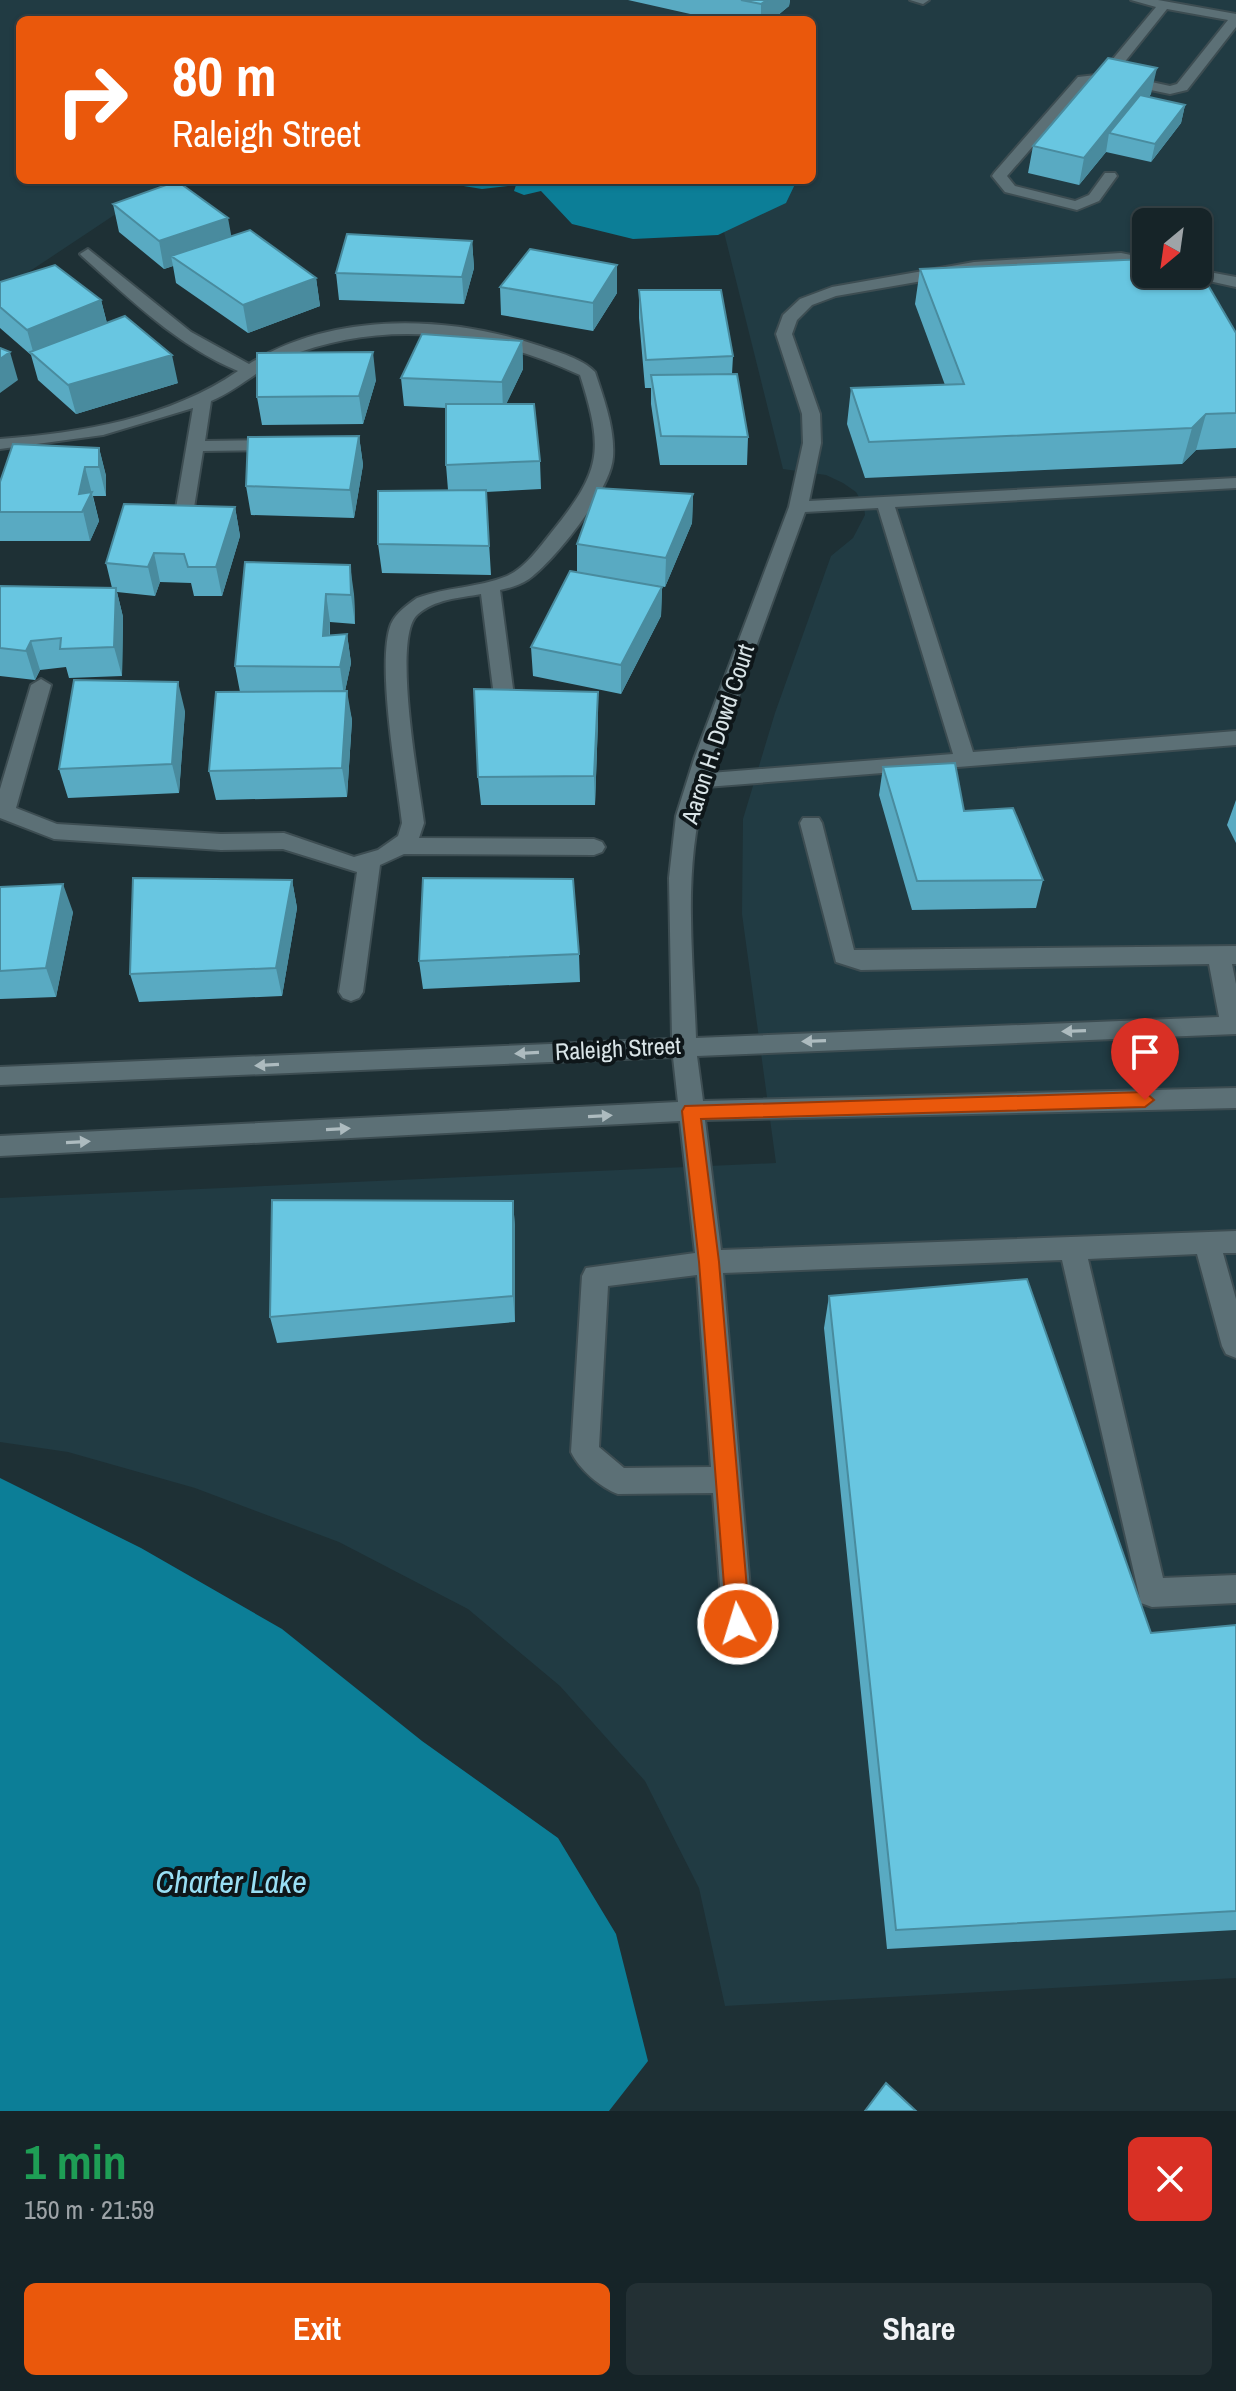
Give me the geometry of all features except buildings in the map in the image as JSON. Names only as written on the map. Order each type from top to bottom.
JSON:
[{"type":"street","points":[[916,0],[923,0]]},
{"type":"street","points":[[1110,176],[1094,198],[1077,206],[1010,189],[999,176],[1083,80],[1112,78],[1170,90],[1182,87],[1236,18],[1137,0]]},
{"type":"street","points":[[1112,78],[1112,69],[1164,5]]},
{"type":"street","points":[[88,254],[183,335],[232,364],[252,371]]},
{"type":"street","name":"Aaron H. Dowd Court","points":[[738,1624],[709,1262],[684,1047],[680,878],[687,816],[697,781],[798,507],[810,457],[811,414],[784,334],[789,318],[806,302],[832,292],[974,267],[1121,258],[1132,260]]},
{"type":"street","points":[[1212,278],[1235,284]]},
{"type":"street","points":[[0,444],[25,443],[113,428],[203,399],[274,357],[344,333],[397,330],[452,330],[543,350],[587,372],[602,421],[603,468],[558,539],[519,578],[429,600],[413,608],[400,624],[396,665],[413,823],[408,840],[386,855],[354,865],[284,841],[221,842],[54,831],[2,811],[41,685]]},
{"type":"street","points":[[184,514],[203,399]]},
{"type":"street","points":[[195,446],[299,445]]},
{"type":"street","points":[[798,507],[1236,483]]},
{"type":"street","points":[[885,503],[965,760]]},
{"type":"street","points":[[490,587],[505,704]]},
{"type":"street","points":[[697,781],[1236,738]]},
{"type":"street","points":[[811,823],[844,956],[861,961],[1227,955],[1234,1025]]},
{"type":"street","points":[[401,846],[594,847]]},
{"type":"street","points":[[351,992],[370,860]]},
{"type":"street","name":"Raleigh Street","points":[[0,1076],[1234,1025]]},
{"type":"street","points":[[0,1146],[691,1111],[1236,1098]]},
{"type":"street","points":[[726,1480],[618,1481],[585,1452],[595,1276],[709,1262],[1236,1242]]},
{"type":"street","points":[[1207,1243],[1236,1346]]},
{"type":"street","points":[[1073,1249],[1152,1593],[1236,1589]]},
{"type":"shaded area","points":[[0,0],[1236,0],[1236,1978],[725,2006],[699,1888],[645,1781],[560,1686],[468,1609],[339,1542],[195,1488],[68,1452],[0,1442],[0,1198],[776,1163],[742,914],[743,819],[775,713],[831,556],[853,538],[865,515],[856,492],[843,483],[826,475],[783,469],[712,184],[816,184],[816,16],[16,16],[16,184],[161,184],[0,291]]},
{"type":"water","points":[[451,184],[795,184],[786,203],[718,235],[633,239],[572,224],[541,191],[524,195],[514,191],[516,185],[482,189]]},
{"type":"water","name":"Charter Lake","points":[[0,1478],[141,1548],[282,1629],[422,1741],[558,1838],[616,1934],[648,2061],[609,2111],[0,2111]]},
{"type":"route","points":[[738,1624],[709,1262],[691,1111],[1145,1100]]}]
